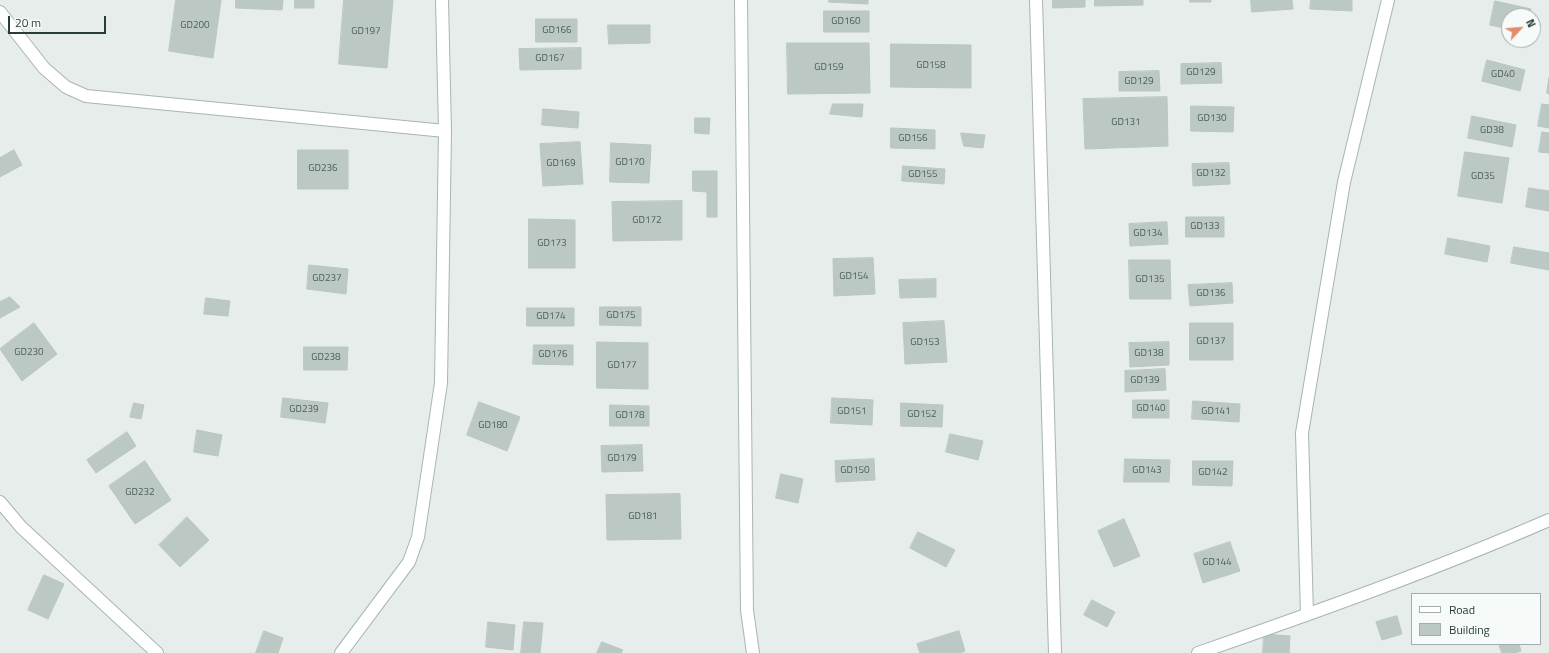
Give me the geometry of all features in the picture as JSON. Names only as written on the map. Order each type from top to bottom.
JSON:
[{"type":"street","points":[[341,653],[409,562],[418,537],[441,383],[445,131],[442,0]]},
{"type":"street","points":[[741,0],[747,610],[753,653]]},
{"type":"street","points":[[1036,0],[1055,653]]},
{"type":"street","points":[[1307,615],[1302,433],[1344,182],[1388,0]]},
{"type":"street","points":[[0,12],[44,68],[66,87],[86,96],[445,131]]},
{"type":"street","points":[[0,502],[21,527],[157,653]]},
{"type":"street","points":[[1198,653],[1307,615],[1508,538],[1549,520]]},
{"type":"building","points":[[176,0],[221,0],[213,58],[169,51]]},
{"type":"building","points":[[236,0],[283,0],[282,10],[236,8]]},
{"type":"building","points":[[295,0],[314,0],[314,8],[295,8]]},
{"type":"building","points":[[344,0],[393,0],[387,68],[339,64]]},
{"type":"building","points":[[829,0],[868,0],[868,4],[829,2]]},
{"type":"building","points":[[1053,0],[1085,0],[1085,7],[1053,8]]},
{"type":"building","points":[[1095,0],[1143,0],[1143,5],[1095,6]]},
{"type":"building","points":[[1190,0],[1211,0],[1211,2],[1190,2]]},
{"type":"building","points":[[1251,0],[1292,0],[1293,9],[1252,12]]},
{"type":"building","points":[[1311,0],[1352,0],[1352,11],[1310,9]]},
{"type":"building","points":[[1495,1],[1526,8],[1501,8],[1501,27],[1490,25]]},
{"type":"building","points":[[824,11],[869,11],[869,32],[824,32]]},
{"type":"building","points":[[536,19],[577,19],[577,42],[536,42]]},
{"type":"building","points":[[608,25],[650,25],[650,43],[609,44]]},
{"type":"building","points":[[787,43],[869,43],[870,93],[788,94]]},
{"type":"building","points":[[891,44],[971,45],[971,88],[891,87]]},
{"type":"building","points":[[581,48],[581,69],[520,70],[519,49]]},
{"type":"building","points":[[1487,60],[1525,70],[1520,91],[1482,81]]},
{"type":"building","points":[[1221,63],[1222,83],[1181,84],[1181,64]]},
{"type":"building","points":[[1159,71],[1160,91],[1119,91],[1119,72]]},
{"type":"building","points":[[1549,78],[1549,94],[1547,93]]},
{"type":"building","points":[[1167,97],[1168,146],[1085,149],[1083,99]]},
{"type":"building","points":[[833,104],[863,104],[862,117],[830,114]]},
{"type":"building","points":[[1542,104],[1549,105],[1549,128],[1538,126]]},
{"type":"building","points":[[1191,106],[1234,107],[1233,132],[1191,131]]},
{"type":"building","points":[[543,109],[579,112],[578,128],[542,125]]},
{"type":"building","points":[[1472,116],[1516,125],[1512,147],[1468,138]]},
{"type":"building","points":[[695,118],[710,118],[709,134],[695,133]]},
{"type":"building","points":[[891,128],[935,130],[935,149],[891,148]]},
{"type":"building","points":[[1542,132],[1549,133],[1549,153],[1539,152]]},
{"type":"building","points":[[961,133],[985,135],[983,148],[964,146]]},
{"type":"building","points":[[580,142],[583,184],[543,186],[540,144]]},
{"type":"building","points":[[611,143],[651,145],[649,183],[610,182]]},
{"type":"building","points":[[14,150],[22,165],[0,177],[0,158]]},
{"type":"building","points":[[298,150],[348,150],[348,189],[298,189]]},
{"type":"building","points":[[1465,152],[1509,158],[1502,203],[1458,196]]},
{"type":"building","points":[[1229,163],[1230,184],[1193,186],[1192,164]]},
{"type":"building","points":[[903,166],[945,169],[944,184],[902,181]]},
{"type":"building","points":[[693,171],[717,171],[717,217],[707,217],[707,192],[693,191]]},
{"type":"building","points":[[1529,188],[1549,191],[1549,211],[1526,207]]},
{"type":"building","points":[[682,201],[682,240],[613,241],[612,202]]},
{"type":"building","points":[[1186,217],[1224,217],[1224,237],[1186,237]]},
{"type":"building","points":[[529,219],[575,220],[575,268],[529,268]]},
{"type":"building","points":[[1167,222],[1168,244],[1130,246],[1129,224]]},
{"type":"building","points":[[1448,238],[1490,246],[1487,262],[1445,254]]},
{"type":"building","points":[[1514,247],[1549,253],[1549,270],[1511,263]]},
{"type":"building","points":[[873,258],[875,294],[834,296],[833,259]]},
{"type":"building","points":[[1129,260],[1170,260],[1171,299],[1130,299]]},
{"type":"building","points":[[309,265],[348,269],[346,294],[307,289]]},
{"type":"building","points":[[936,279],[936,297],[900,298],[899,280]]},
{"type":"building","points":[[1232,283],[1233,303],[1190,306],[1188,285]]},
{"type":"building","points":[[10,297],[20,307],[0,318],[0,302]]},
{"type":"building","points":[[206,298],[230,301],[228,316],[204,314]]},
{"type":"building","points":[[600,307],[641,307],[641,326],[600,325]]},
{"type":"building","points":[[527,308],[574,308],[574,326],[527,326]]},
{"type":"building","points":[[944,321],[947,362],[905,364],[903,323]]},
{"type":"building","points":[[34,323],[57,354],[22,381],[0,349]]},
{"type":"building","points":[[1190,323],[1233,323],[1233,360],[1190,360]]},
{"type":"building","points":[[597,342],[648,343],[648,389],[597,388]]},
{"type":"building","points":[[1169,342],[1169,365],[1130,367],[1129,343]]},
{"type":"building","points":[[534,345],[573,345],[573,365],[533,364]]},
{"type":"building","points":[[304,347],[348,347],[347,370],[304,370]]},
{"type":"building","points":[[1165,369],[1166,390],[1125,392],[1125,371]]},
{"type":"building","points":[[283,398],[328,403],[325,423],[281,417]]},
{"type":"building","points":[[832,398],[873,400],[872,425],[831,423]]},
{"type":"building","points":[[1133,400],[1169,400],[1169,418],[1133,418]]},
{"type":"building","points":[[1193,401],[1240,404],[1239,422],[1192,419]]},
{"type":"building","points":[[479,402],[520,417],[507,451],[467,435]]},
{"type":"building","points":[[134,403],[144,405],[141,419],[130,417]]},
{"type":"building","points":[[901,403],[943,405],[942,427],[901,426]]},
{"type":"building","points":[[610,405],[649,406],[649,426],[610,426]]},
{"type":"building","points":[[197,430],[222,435],[218,456],[194,452]]},
{"type":"building","points":[[127,432],[136,446],[96,473],[87,460]]},
{"type":"building","points":[[950,434],[983,441],[978,460],[946,452]]},
{"type":"building","points":[[642,445],[643,471],[602,472],[601,446]]},
{"type":"building","points":[[874,459],[875,480],[836,482],[835,461]]},
{"type":"building","points":[[1125,459],[1170,460],[1169,482],[1124,482]]},
{"type":"building","points":[[145,461],[171,500],[135,524],[109,486]]},
{"type":"building","points":[[1193,461],[1233,461],[1232,486],[1193,485]]},
{"type":"building","points":[[781,474],[803,479],[798,503],[776,498]]},
{"type":"building","points":[[680,494],[681,539],[607,540],[606,495]]},
{"type":"building","points":[[187,517],[209,540],[180,567],[159,545]]},
{"type":"building","points":[[1124,519],[1140,556],[1114,567],[1098,531]]},
{"type":"building","points":[[918,532],[955,550],[946,567],[910,548]]},
{"type":"building","points":[[1230,542],[1240,571],[1203,583],[1194,554]]},
{"type":"building","points":[[44,575],[64,584],[48,619],[28,610]]},
{"type":"building","points":[[1092,600],[1115,612],[1107,627],[1084,615]]},
{"type":"building","points":[[1397,616],[1402,634],[1382,640],[1376,622]]},
{"type":"building","points":[[488,622],[515,625],[513,650],[486,647]]},
{"type":"building","points":[[524,622],[543,623],[540,653],[521,653]]},
{"type":"building","points":[[264,631],[283,638],[278,653],[256,653]]},
{"type":"building","points":[[959,631],[965,651],[960,653],[920,653],[917,644]]},
{"type":"building","points":[[1264,634],[1290,636],[1289,653],[1263,653]]},
{"type":"building","points":[[602,642],[623,650],[621,653],[597,653]]},
{"type":"building","points":[[1499,645],[1519,645],[1521,651],[1515,653],[1502,653]]}]
